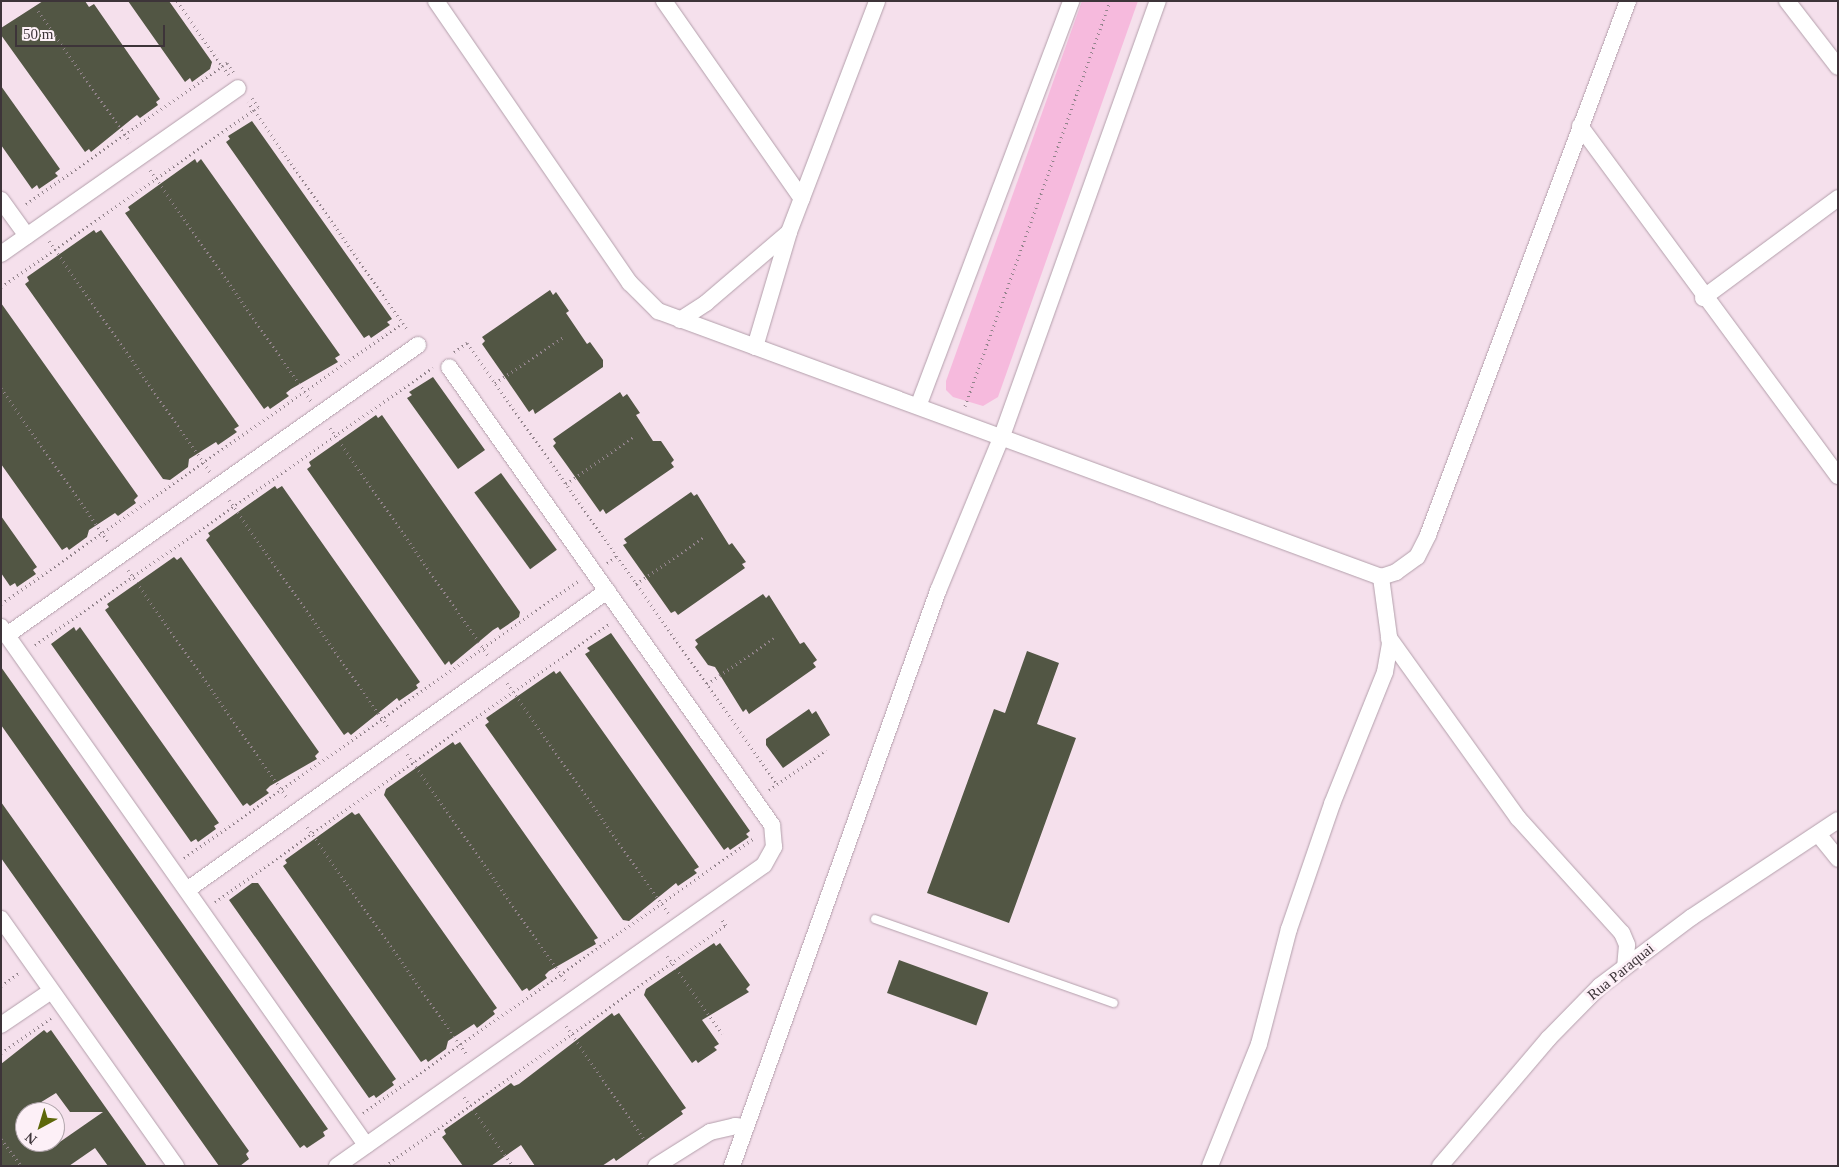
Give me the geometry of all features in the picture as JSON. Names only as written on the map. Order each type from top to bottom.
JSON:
[{"type":"street","points":[[436,1],[630,283],[658,311],[919,404],[1381,577],[1396,572],[1417,557],[1428,535],[1628,1]]},
{"type":"street","points":[[664,1],[802,199]]},
{"type":"street","points":[[755,347],[789,232],[877,1]]},
{"type":"street","points":[[919,404],[1071,1]]},
{"type":"street","points":[[732,1166],[938,591],[1002,436],[1158,1]]},
{"type":"street","points":[[1787,1],[1838,67]]},
{"type":"street","points":[[1,254],[241,86]]},
{"type":"street","points":[[1580,126],[1703,298],[1838,476]]},
{"type":"street","points":[[1703,298],[1838,198]]},
{"type":"street","points":[[1,200],[33,232]]},
{"type":"street","points":[[680,320],[789,232]]},
{"type":"street","points":[[366,1145],[4,631],[118,556],[418,345]]},
{"type":"street","points":[[337,1166],[764,864],[774,847],[774,832],[447,360]]},
{"type":"street","points":[[1210,1166],[1259,1044],[1289,929],[1332,804],[1385,672],[1389,638],[1381,577]]},
{"type":"street","points":[[187,890],[607,591]]},
{"type":"street","points":[[1389,638],[1518,818],[1622,933],[1627,945],[1625,966]]},
{"type":"street","name":"Rua Paraquai","points":[[1440,1166],[1548,1039],[1625,966],[1838,820]]},
{"type":"street","points":[[1818,834],[1838,860]]},
{"type":"street","points":[[1,919],[176,1166]]},
{"type":"street","points":[[1,1025],[51,991]]},
{"type":"street","points":[[656,1166],[710,1132],[735,1126],[746,1127]]},
{"type":"lane","points":[[875,919],[1114,1003]]},
{"type":"path","points":[[177,1],[222,66]]},
{"type":"path","points":[[959,420],[1110,1]]},
{"type":"path","points":[[38,10],[677,926]]},
{"type":"path","points":[[1,287],[258,107],[241,86],[227,62],[21,207]]},
{"type":"path","points":[[254,110],[418,345]]},
{"type":"path","points":[[33,232],[55,250],[576,997]]},
{"type":"path","points":[[1,604],[402,323]]},
{"type":"path","points":[[495,383],[564,336]]},
{"type":"path","points":[[30,649],[335,435],[447,360],[467,343],[777,784]]},
{"type":"path","points":[[1,388],[476,1068]]},
{"type":"path","points":[[566,484],[634,436]]},
{"type":"path","points":[[636,584],[704,537]]},
{"type":"path","points":[[179,861],[583,577]]},
{"type":"path","points":[[210,906],[613,620]]},
{"type":"path","points":[[707,684],[774,638]]},
{"type":"path","points":[[359,1117],[763,833]]},
{"type":"path","points":[[385,1166],[726,926],[717,912]]},
{"type":"path","points":[[656,941],[722,1033]]},
{"type":"path","points":[[1,1053],[64,1008]]},
{"type":"path","points":[[555,1012],[644,1139]]},
{"type":"path","points":[[454,1083],[513,1166]]},
{"type":"path","points":[[1,1138],[21,1166]]},
{"type":"shaded area","points":[[1082,1],[1138,1],[998,397],[983,406],[953,397],[946,390],[946,381]]},
{"type":"building","points":[[43,1],[85,1],[89,7],[94,4],[160,99],[156,102],[158,105],[140,118],[137,115],[91,152],[89,149],[85,152],[1,35],[1,28]]},
{"type":"building","points":[[128,1],[169,1],[212,62],[210,69],[192,82],[190,78],[185,82]]},
{"type":"building","points":[[1,86],[60,169],[55,173],[58,176],[39,189],[37,185],[32,189],[1,145]]},
{"type":"building","points":[[252,121],[392,319],[387,322],[390,325],[371,338],[369,335],[364,338],[226,142],[230,139],[228,136]]},
{"type":"building","points":[[195,159],[197,163],[201,159],[340,355],[335,358],[338,362],[291,389],[286,393],[289,396],[270,409],[268,406],[264,409],[125,213],[130,210],[128,207]]},
{"type":"building","points":[[94,230],[96,233],[101,230],[239,426],[234,429],[237,432],[218,445],[216,442],[189,459],[188,467],[170,480],[163,479],[25,284],[29,281],[27,277]]},
{"type":"building","points":[[550,290],[553,295],[556,292],[569,311],[566,313],[587,344],[590,342],[603,360],[603,367],[535,414],[533,409],[529,412],[482,344],[485,341],[482,337]]},
{"type":"building","points":[[1,303],[138,496],[134,500],[136,503],[118,516],[115,513],[89,530],[87,537],[69,550],[67,547],[62,550],[1,464]]},
{"type":"building","points":[[433,377],[485,450],[458,469],[407,398],[412,395],[409,392]]},
{"type":"building","points":[[620,392],[623,397],[627,394],[640,413],[636,415],[653,441],[661,441],[674,460],[671,463],[674,467],[606,514],[603,509],[600,512],[553,446],[556,443],[553,439]]},
{"type":"building","points":[[376,415],[378,418],[382,415],[520,612],[519,617],[500,630],[498,627],[493,630],[451,665],[449,661],[445,665],[307,469],[311,466],[309,462]]},
{"type":"building","points":[[501,473],[557,550],[530,569],[474,492]]},
{"type":"building","points":[[275,486],[277,489],[282,486],[420,682],[416,685],[418,688],[399,701],[397,698],[351,735],[348,732],[344,735],[206,540],[210,536],[208,533]]},
{"type":"building","points":[[691,492],[694,496],[697,494],[729,545],[732,543],[746,562],[742,564],[745,568],[678,615],[675,611],[671,613],[623,545],[627,543],[624,539]]},
{"type":"building","points":[[1,516],[37,567],[33,570],[36,574],[17,587],[15,583],[10,586],[1,573]]},
{"type":"building","points":[[174,557],[177,560],[181,557],[319,752],[315,756],[317,759],[270,786],[266,790],[269,793],[250,806],[247,803],[243,806],[105,610],[109,607],[107,604]]},
{"type":"building","points":[[763,594],[766,598],[769,595],[800,644],[804,642],[817,660],[813,663],[816,667],[749,714],[746,709],[743,712],[715,667],[708,665],[695,647],[698,644],[695,640]]},
{"type":"building","points":[[74,627],[76,631],[80,627],[219,823],[214,826],[216,829],[198,842],[196,839],[191,842],[51,644]]},
{"type":"building","points":[[611,633],[750,831],[746,834],[749,837],[730,850],[728,847],[724,850],[585,654],[590,651],[587,648]]},
{"type":"building","points":[[1027,651],[1059,663],[1037,724],[1076,738],[1009,923],[927,893],[994,709],[1005,713]]},
{"type":"building","points":[[1,667],[328,1129],[323,1132],[325,1136],[307,1148],[304,1145],[300,1148],[1,725]]},
{"type":"building","points":[[554,671],[556,674],[560,671],[699,867],[694,870],[697,873],[678,886],[676,883],[629,921],[623,920],[485,725],[489,722],[486,718]]},
{"type":"building","points":[[809,709],[812,714],[816,711],[830,735],[783,768],[766,745],[766,739]]},
{"type":"building","points":[[453,742],[455,745],[460,742],[598,938],[594,940],[596,944],[549,971],[545,975],[547,978],[529,991],[527,988],[522,991],[384,795],[386,789]]},
{"type":"building","points":[[1,802],[249,1151],[246,1154],[249,1159],[240,1166],[219,1166],[1,858]]},
{"type":"building","points":[[352,812],[355,815],[359,813],[497,1008],[493,1011],[495,1014],[477,1028],[474,1024],[448,1041],[446,1049],[428,1062],[426,1059],[421,1062],[283,866],[287,863],[285,860]]},
{"type":"building","points":[[252,883],[258,883],[396,1079],[392,1082],[394,1085],[376,1098],[374,1095],[369,1098],[229,900]]},
{"type":"building","points":[[714,943],[716,946],[720,943],[750,985],[746,989],[749,992],[702,1020],[719,1044],[714,1047],[717,1050],[698,1063],[696,1060],[692,1063],[644,995],[646,989]]},
{"type":"building","points":[[899,960],[988,992],[976,1025],[887,993]]},
{"type":"building","points":[[612,1013],[614,1016],[619,1013],[686,1108],[681,1111],[683,1114],[616,1161],[614,1158],[602,1166],[535,1166],[521,1145],[491,1166],[463,1166],[442,1137],[446,1134],[444,1130],[511,1083],[514,1086],[519,1084]]},
{"type":"building","points":[[44,1030],[47,1033],[51,1030],[147,1166],[108,1166],[95,1148],[69,1166],[1,1166],[1,1064]]}]
